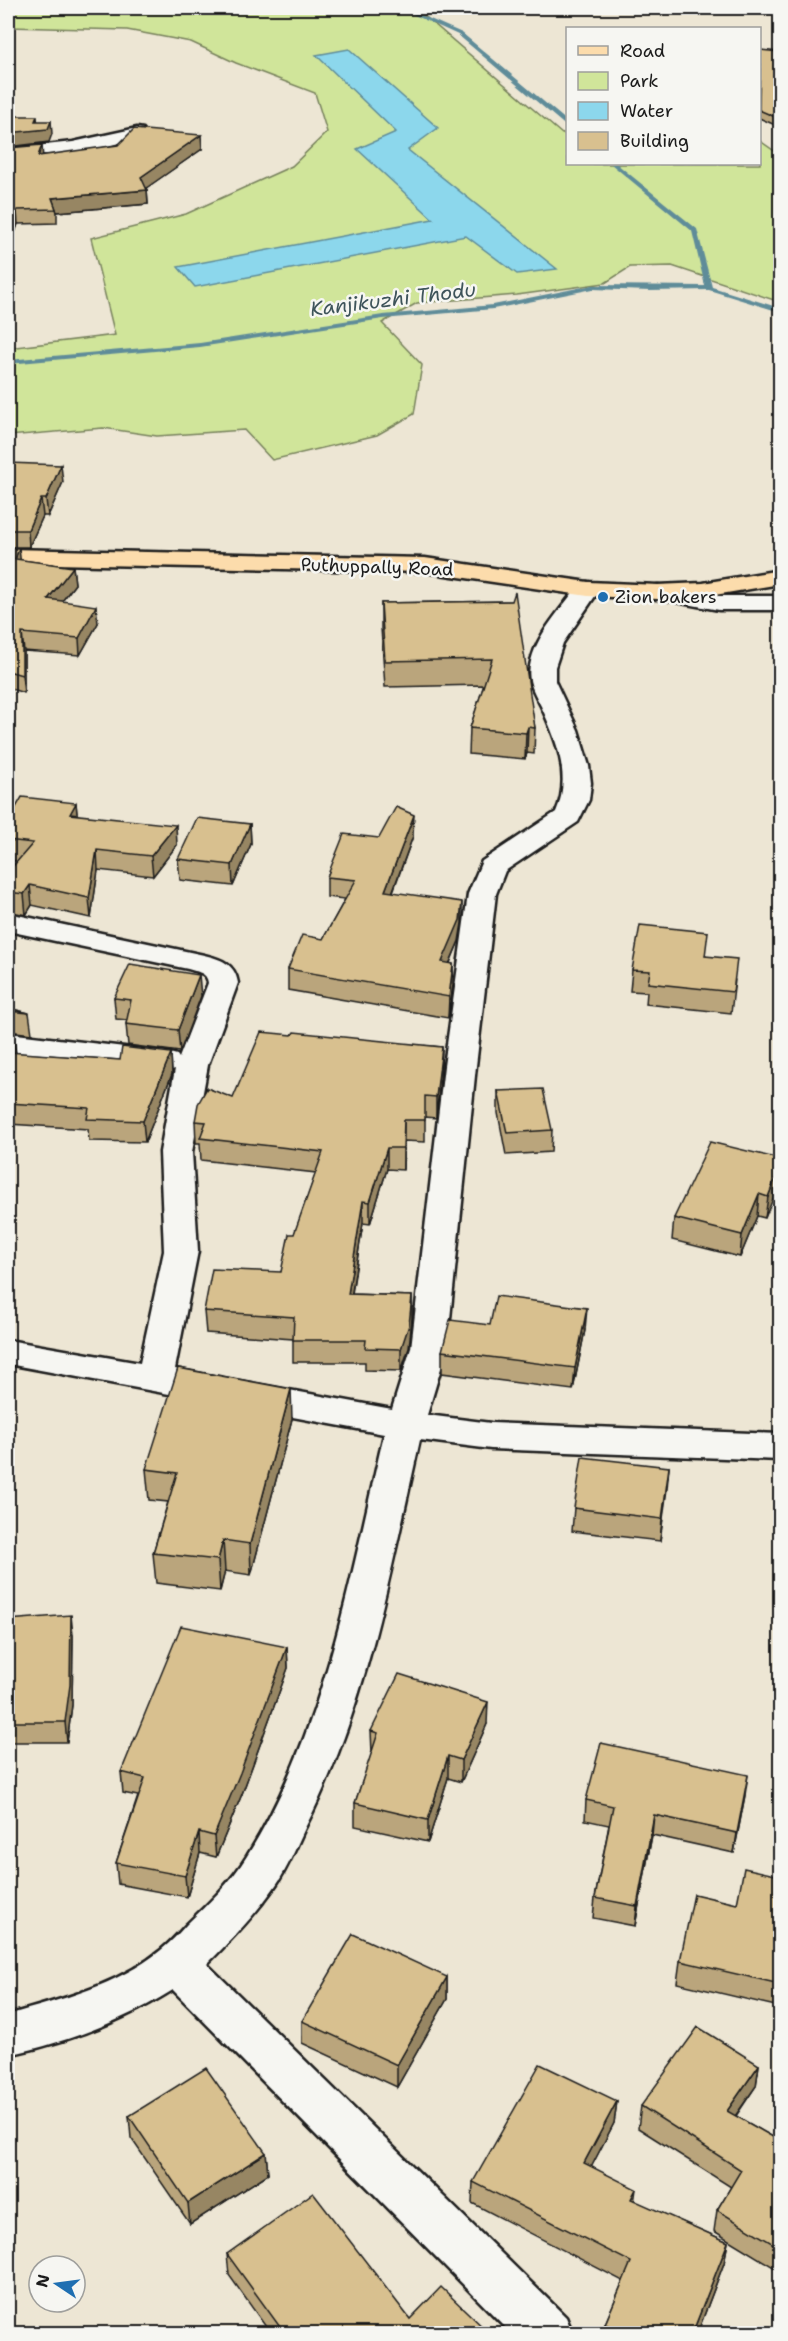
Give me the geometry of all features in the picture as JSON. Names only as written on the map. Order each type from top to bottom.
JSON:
[{"type":"main road","name":"Puthuppally Road","points":[[8,556],[425,565],[588,589],[658,592],[703,590],[780,577]]},
{"type":"street","points":[[8,154],[97,145],[137,133]]},
{"type":"street","points":[[8,2035],[70,2017],[124,1997],[177,1964],[232,1909],[262,1870],[304,1789],[319,1753],[355,1641],[405,1425],[429,1348],[460,1066],[482,894],[492,867],[568,816],[575,804],[578,785],[573,758],[542,681],[541,672],[550,640],[588,589]]},
{"type":"street","points":[[658,592],[691,601],[726,606],[780,603]]},
{"type":"street","points":[[8,922],[146,950],[214,968],[222,975],[223,983],[192,1065],[176,1152],[182,1251],[155,1378]]},
{"type":"street","points":[[8,1042],[192,1065]]},
{"type":"street","points":[[8,1352],[405,1425],[491,1436],[780,1446]]},
{"type":"street","points":[[177,1964],[548,2334]]},
{"type":"green space","points":[[8,8],[408,8],[420,12],[562,134],[566,133],[566,165],[761,165],[761,142],[780,155],[780,302],[672,266],[630,267],[605,283],[517,295],[417,303],[382,323],[422,365],[414,414],[377,435],[272,460],[244,430],[157,436],[103,428],[8,436],[8,348],[115,335],[91,238],[186,214],[292,166],[327,132],[315,93],[236,63],[191,42],[127,30],[8,27]]},
{"type":"water","points":[[349,49],[438,128],[408,150],[557,269],[517,274],[466,236],[195,287],[178,267],[433,219],[357,149],[396,132],[316,55]]},
{"type":"building","points":[[761,50],[780,52],[780,119],[761,111]]},
{"type":"building","points":[[8,116],[37,116],[35,121],[51,121],[48,129],[8,133]]},
{"type":"building","points":[[134,129],[201,135],[141,177],[147,190],[52,198],[56,209],[17,210],[12,221],[8,205],[8,148],[42,145],[38,156],[118,145]]},
{"type":"building","points":[[8,463],[61,465],[46,499],[41,499],[28,530],[8,530]]},
{"type":"building","points":[[8,548],[19,548],[15,559],[73,567],[48,599],[96,606],[79,638],[22,633],[22,675],[8,671]]},
{"type":"building","points":[[515,592],[535,728],[528,727],[526,733],[470,728],[492,659],[385,661],[381,603],[512,601]]},
{"type":"building","points":[[22,797],[76,803],[70,814],[176,825],[151,856],[97,850],[89,898],[30,885],[24,894],[8,892],[8,872],[33,843],[8,840],[8,821]]},
{"type":"building","points":[[396,807],[414,815],[385,891],[462,902],[460,920],[442,962],[453,964],[449,997],[288,969],[302,935],[323,939],[356,880],[327,877],[344,834],[379,838]]},
{"type":"building","points":[[197,818],[250,824],[232,865],[178,859]]},
{"type":"building","points":[[640,925],[708,932],[705,956],[737,959],[733,992],[648,983],[650,971],[632,970]]},
{"type":"building","points":[[130,964],[199,975],[178,1030],[126,1024],[131,1000],[114,998]]},
{"type":"building","points":[[8,1008],[29,1013],[8,1011]]},
{"type":"building","points":[[261,1032],[292,1035],[294,1032],[442,1047],[436,1097],[425,1096],[425,1120],[404,1120],[403,1148],[387,1148],[370,1202],[363,1201],[348,1294],[412,1296],[409,1325],[401,1349],[365,1348],[366,1340],[293,1340],[294,1317],[204,1311],[212,1269],[281,1272],[289,1234],[294,1234],[323,1152],[200,1138],[206,1122],[195,1121],[198,1104],[207,1088],[233,1098]]},
{"type":"building","points":[[122,1047],[171,1053],[143,1121],[87,1119],[89,1108],[8,1103],[8,1052],[120,1060]]},
{"type":"building","points":[[543,1089],[552,1130],[507,1133],[498,1091]]},
{"type":"building","points":[[710,1142],[780,1159],[780,1167],[768,1197],[759,1194],[742,1235],[674,1218]]},
{"type":"building","points":[[496,1296],[587,1308],[575,1368],[442,1351],[450,1320],[490,1325]]},
{"type":"building","points":[[178,1368],[291,1389],[250,1544],[223,1540],[218,1560],[153,1553],[177,1473],[146,1469]]},
{"type":"building","points":[[582,1457],[669,1467],[662,1519],[574,1508]]},
{"type":"building","points":[[71,1615],[70,1685],[65,1722],[8,1722],[8,1620]]},
{"type":"building","points":[[181,1626],[287,1647],[214,1836],[199,1832],[185,1876],[116,1863],[145,1778],[121,1772]]},
{"type":"building","points":[[399,1674],[488,1702],[461,1760],[448,1756],[428,1820],[355,1803],[378,1733],[371,1731]]},
{"type":"building","points":[[601,1743],[748,1775],[737,1833],[654,1815],[637,1906],[595,1898],[613,1806],[586,1800]]},
{"type":"building","points":[[744,1868],[780,1876],[780,1984],[680,1961],[694,1894],[737,1904]]},
{"type":"building","points":[[353,1934],[447,1977],[397,2065],[302,2021]]},
{"type":"building","points":[[698,2027],[759,2065],[727,2111],[780,2141],[780,2248],[717,2210],[741,2170],[641,2106]]},
{"type":"building","points":[[540,2064],[617,2101],[584,2163],[636,2189],[631,2199],[728,2242],[692,2334],[627,2334],[605,2324],[631,2262],[473,2182]]},
{"type":"building","points":[[206,2068],[266,2153],[188,2203],[129,2116]]},
{"type":"building","points":[[313,2193],[410,2319],[441,2287],[490,2334],[285,2334],[227,2254]]},
{"type":"waterway","points":[[401,8],[460,34],[566,124]]},
{"type":"waterway","points":[[615,165],[695,230],[709,288]]},
{"type":"waterway","name":"Kanjikuzhi Thodu","points":[[8,362],[200,345],[383,317],[493,307],[593,287],[709,288]]},
{"type":"waterway","name":"Kanjikuzhi Thodu","points":[[709,288],[780,310]]},
{"type":"place","name":"Zion bakers","points":[[603,597]]}]
